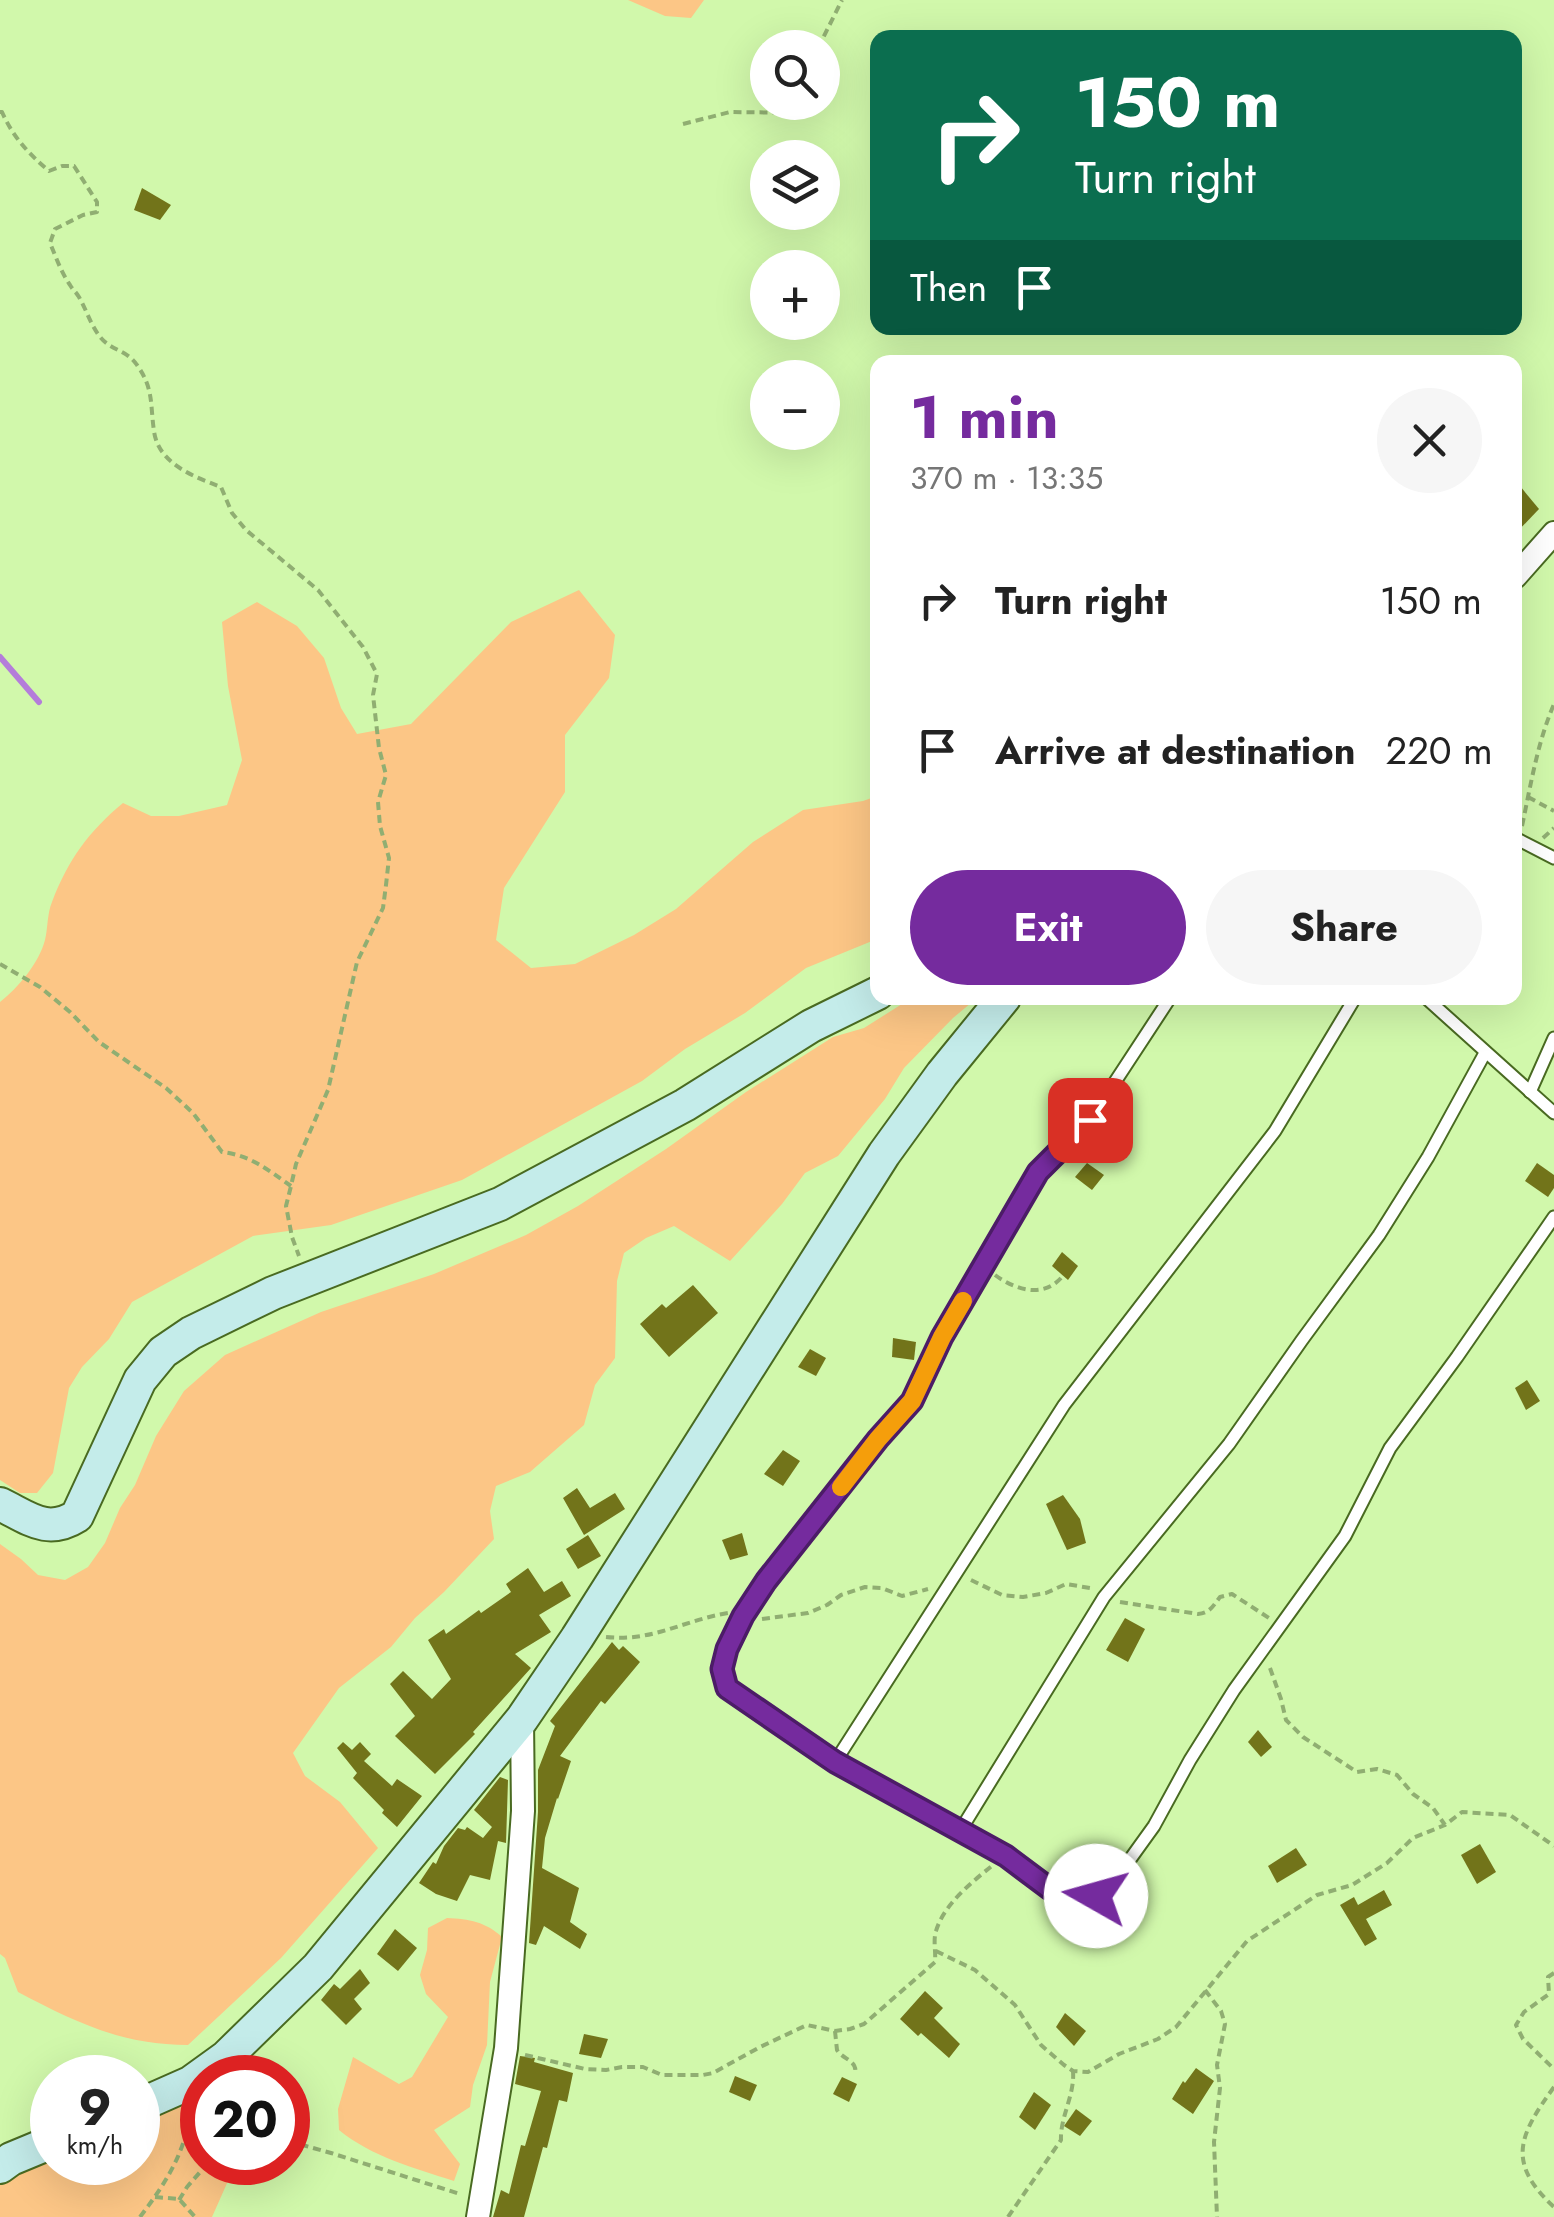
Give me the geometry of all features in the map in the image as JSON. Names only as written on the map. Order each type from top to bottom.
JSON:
[{"type":"main road","points":[[0,1504],[50,1526],[77,1516],[140,1380],[163,1352],[192,1333],[273,1293],[500,1204],[684,1106],[811,1026],[870,998]]},
{"type":"main road","points":[[228,2055],[318,1966],[522,1719],[884,1154],[998,1005]]},
{"type":"main road","points":[[0,2167],[30,2151]]},
{"type":"street","points":[[1522,569],[1554,533]]},
{"type":"street","points":[[479,2208],[506,2052],[524,1810],[522,1719]]},
{"type":"lane","points":[[1522,842],[1554,858]]},
{"type":"lane","points":[[1165,1005],[1090,1120],[1038,1172],[942,1337],[912,1401],[766,1581],[743,1616],[722,1669],[727,1688],[835,1762],[1006,1856],[1050,1889],[1084,1903],[1118,1876],[1154,1826],[1234,1690],[1345,1536],[1390,1448],[1554,1217]]},
{"type":"lane","points":[[835,1762],[1064,1405],[1275,1131],[1351,1005]]},
{"type":"lane","points":[[1434,1005],[1554,1113]]},
{"type":"lane","points":[[1530,1092],[1554,1038]]},
{"type":"lane","points":[[960,1831],[1104,1596],[1229,1444],[1380,1235],[1485,1053]]},
{"type":"path","points":[[827,30],[842,0]]},
{"type":"path","points":[[0,112],[11,133],[49,171],[74,166],[96,202],[97,212],[55,229],[50,243],[92,327],[113,349],[124,351],[144,378],[154,410],[157,444],[191,476],[221,487],[232,513],[318,590],[378,674],[373,695],[374,717],[386,776],[378,802],[389,858],[383,908],[357,962],[328,1090],[296,1164],[286,1206],[292,1237],[308,1280]]},
{"type":"path","points":[[683,124],[730,112],[750,112]]},
{"type":"path","points":[[1522,820],[1537,750],[1554,704]]},
{"type":"path","points":[[1528,798],[1554,811]]},
{"type":"path","points":[[0,964],[40,987],[99,1042],[166,1088],[192,1112],[222,1152],[257,1162],[291,1186]]},
{"type":"path","points":[[983,1266],[1020,1289],[1047,1288],[1061,1278]]},
{"type":"path","points":[[1272,1639],[1270,1671],[1282,1698],[1286,1720],[1302,1737],[1357,1772],[1377,1768],[1397,1775],[1445,1824]]},
{"type":"path","points":[[936,1951],[975,1970],[1015,2005],[1041,2045],[1073,2071],[1088,2072],[1176,2027],[1247,1941],[1317,1895],[1352,1885],[1387,1864],[1413,1838],[1462,1812],[1510,1814],[1554,1846]]},
{"type":"path","points":[[506,2052],[585,2069],[643,2067],[662,2074],[703,2076],[806,2025],[850,2030],[864,2024],[934,1962],[934,1935],[940,1921],[970,1884],[1006,1856]]},
{"type":"path","points":[[1554,1973],[1548,1977],[1549,1994],[1524,2012],[1516,2025],[1523,2039],[1554,2069]]},
{"type":"path","points":[[1205,1990],[1221,2010],[1225,2024],[1217,2065],[1217,2217]]},
{"type":"path","points":[[835,2031],[836,2050],[853,2062],[855,2074]]},
{"type":"path","points":[[1008,2217],[1061,2140],[1073,2071]]},
{"type":"path","points":[[1554,2087],[1526,2130],[1521,2149],[1524,2167],[1554,2207]]},
{"type":"path","points":[[310,2149],[479,2208]]},
{"type":"path","points":[[140,2217],[180,2156]]},
{"type":"path","points":[[179,2200],[189,2185]]},
{"type":"path","points":[[155,2197],[179,2200],[195,2217]]},
{"type":"shaded area","points":[[628,0],[704,0],[691,18],[665,16]]},
{"type":"shaded area","points":[[579,590],[615,635],[609,678],[565,735],[565,792],[504,888],[496,940],[531,968],[575,964],[676,909],[753,842],[803,810],[870,798],[870,942],[806,968],[642,1081],[462,1180],[331,1225],[253,1236],[132,1302],[109,1339],[82,1367],[69,1388],[53,1473],[37,1493],[20,1493],[0,1480],[0,1002],[21,982],[38,957],[49,911],[65,873],[90,836],[123,803],[151,816],[179,816],[227,805],[242,760],[228,686],[222,622],[257,602],[297,626],[324,658],[341,708],[357,734],[411,724],[511,622]]},
{"type":"shaded area","points":[[900,1005],[969,1005],[904,1068],[885,1099],[838,1156],[805,1173],[730,1261],[674,1226],[624,1253],[617,1281],[615,1358],[595,1385],[584,1425],[530,1472],[496,1486],[490,1511],[494,1539],[391,1647],[339,1688],[293,1753],[305,1776],[340,1802],[378,1848],[281,1958],[188,2045],[142,2041],[100,2030],[18,1992],[0,1954],[0,1544],[38,1575],[65,1580],[88,1567],[105,1543],[156,1436],[184,1391],[225,1355],[321,1312],[434,1274],[526,1235],[578,1206],[833,1037],[864,1028]]},
{"type":"shaded area","points":[[447,1918],[477,1922],[502,1937],[490,1982],[487,2045],[470,2107],[434,2130],[460,2164],[454,2181],[365,2148],[339,2130],[338,2109],[353,2057],[399,2084],[412,2077],[448,2017],[426,1994],[420,1975],[428,1928]]},
{"type":"shaded area","points":[[180,2103],[180,2185],[226,2185],[212,2217],[0,2217],[0,2177],[30,2161],[30,2185],[160,2185],[160,2110]]},
{"type":"building","points":[[142,188],[171,205],[160,220],[134,210]]},
{"type":"building","points":[[1522,488],[1539,509],[1522,527]]},
{"type":"building","points":[[1087,1163],[1104,1175],[1092,1190],[1075,1177]]},
{"type":"building","points":[[1537,1163],[1554,1175],[1554,1188],[1548,1197],[1525,1181]]},
{"type":"building","points":[[1062,1252],[1078,1266],[1068,1280],[1052,1266]]},
{"type":"building","points":[[693,1285],[718,1313],[669,1357],[640,1324],[662,1304],[666,1308]]},
{"type":"building","points":[[893,1338],[916,1342],[914,1360],[892,1357]]},
{"type":"building","points":[[810,1349],[826,1358],[816,1376],[798,1367]]},
{"type":"building","points":[[1527,1380],[1540,1401],[1526,1410],[1515,1388]]},
{"type":"building","points":[[783,1450],[800,1461],[783,1486],[764,1474]]},
{"type":"building","points":[[577,1488],[590,1508],[615,1493],[625,1509],[584,1535],[563,1498]]},
{"type":"building","points":[[1063,1495],[1080,1519],[1086,1543],[1067,1550],[1046,1504]]},
{"type":"building","points":[[742,1533],[748,1555],[730,1560],[722,1540]]},
{"type":"building","points":[[588,1535],[601,1556],[578,1569],[566,1549]]},
{"type":"building","points":[[528,1568],[544,1592],[562,1581],[571,1596],[539,1615],[551,1632],[515,1654],[531,1668],[435,1774],[395,1736],[415,1716],[390,1684],[403,1671],[432,1699],[451,1679],[428,1640],[444,1629],[446,1634],[511,1592],[506,1584]]},
{"type":"building","points":[[1125,1618],[1145,1629],[1128,1662],[1106,1650]]},
{"type":"building","points":[[612,1642],[619,1650],[623,1646],[640,1662],[605,1704],[601,1701],[560,1756],[571,1761],[545,1838],[542,1868],[579,1888],[570,1922],[587,1934],[580,1949],[544,1926],[536,1945],[529,1943],[538,1770],[555,1726],[550,1721]]},
{"type":"building","points":[[1258,1730],[1272,1747],[1261,1757],[1248,1742]]},
{"type":"building","points":[[343,1742],[352,1750],[360,1742],[371,1754],[364,1761],[392,1786],[397,1779],[422,1796],[397,1827],[353,1778],[357,1773],[337,1748]]},
{"type":"building","points":[[500,1777],[508,1780],[506,1843],[498,1841],[490,1880],[470,1875],[457,1901],[419,1883],[458,1828],[467,1827],[483,1838],[492,1827],[474,1810]]},
{"type":"building","points":[[1480,1844],[1496,1872],[1477,1884],[1461,1855]]},
{"type":"building","points":[[1296,1848],[1307,1865],[1277,1883],[1268,1866]]},
{"type":"building","points":[[1384,1890],[1392,1905],[1366,1919],[1377,1939],[1365,1946],[1340,1905],[1354,1897],[1358,1905]]},
{"type":"building","points":[[395,1929],[417,1948],[398,1971],[377,1954]]},
{"type":"building","points":[[360,1969],[370,1983],[354,1999],[362,2009],[346,2025],[321,2000],[334,1984],[340,1989]]},
{"type":"building","points":[[925,1991],[943,2008],[934,2018],[960,2044],[949,2058],[900,2019]]},
{"type":"building","points":[[1065,2013],[1086,2031],[1074,2046],[1056,2027]]},
{"type":"building","points":[[584,2034],[608,2039],[601,2058],[579,2054]]},
{"type":"building","points":[[520,2056],[573,2073],[567,2102],[559,2100],[547,2148],[543,2147],[524,2217],[493,2217],[501,2190],[509,2194],[521,2145],[525,2146],[541,2091],[515,2084]]},
{"type":"building","points":[[1196,2068],[1214,2081],[1193,2114],[1172,2099]]},
{"type":"building","points":[[735,2076],[757,2085],[750,2101],[729,2092]]},
{"type":"building","points":[[842,2077],[857,2084],[849,2102],[833,2094]]},
{"type":"building","points":[[1034,2092],[1051,2105],[1035,2130],[1019,2117]]},
{"type":"building","points":[[1076,2109],[1092,2121],[1080,2136],[1064,2126]]},
{"type":"waterway","points":[[0,657],[39,702]]},
{"type":"slow traffic","points":[[841,1487],[912,1401],[963,1301]]},
{"type":"route","points":[[1090,1120],[1038,1172],[942,1337],[912,1401],[766,1581],[743,1616],[722,1669],[727,1688],[835,1762],[1006,1856],[1050,1889],[1075,1902],[1084,1903],[1096,1896]]}]
